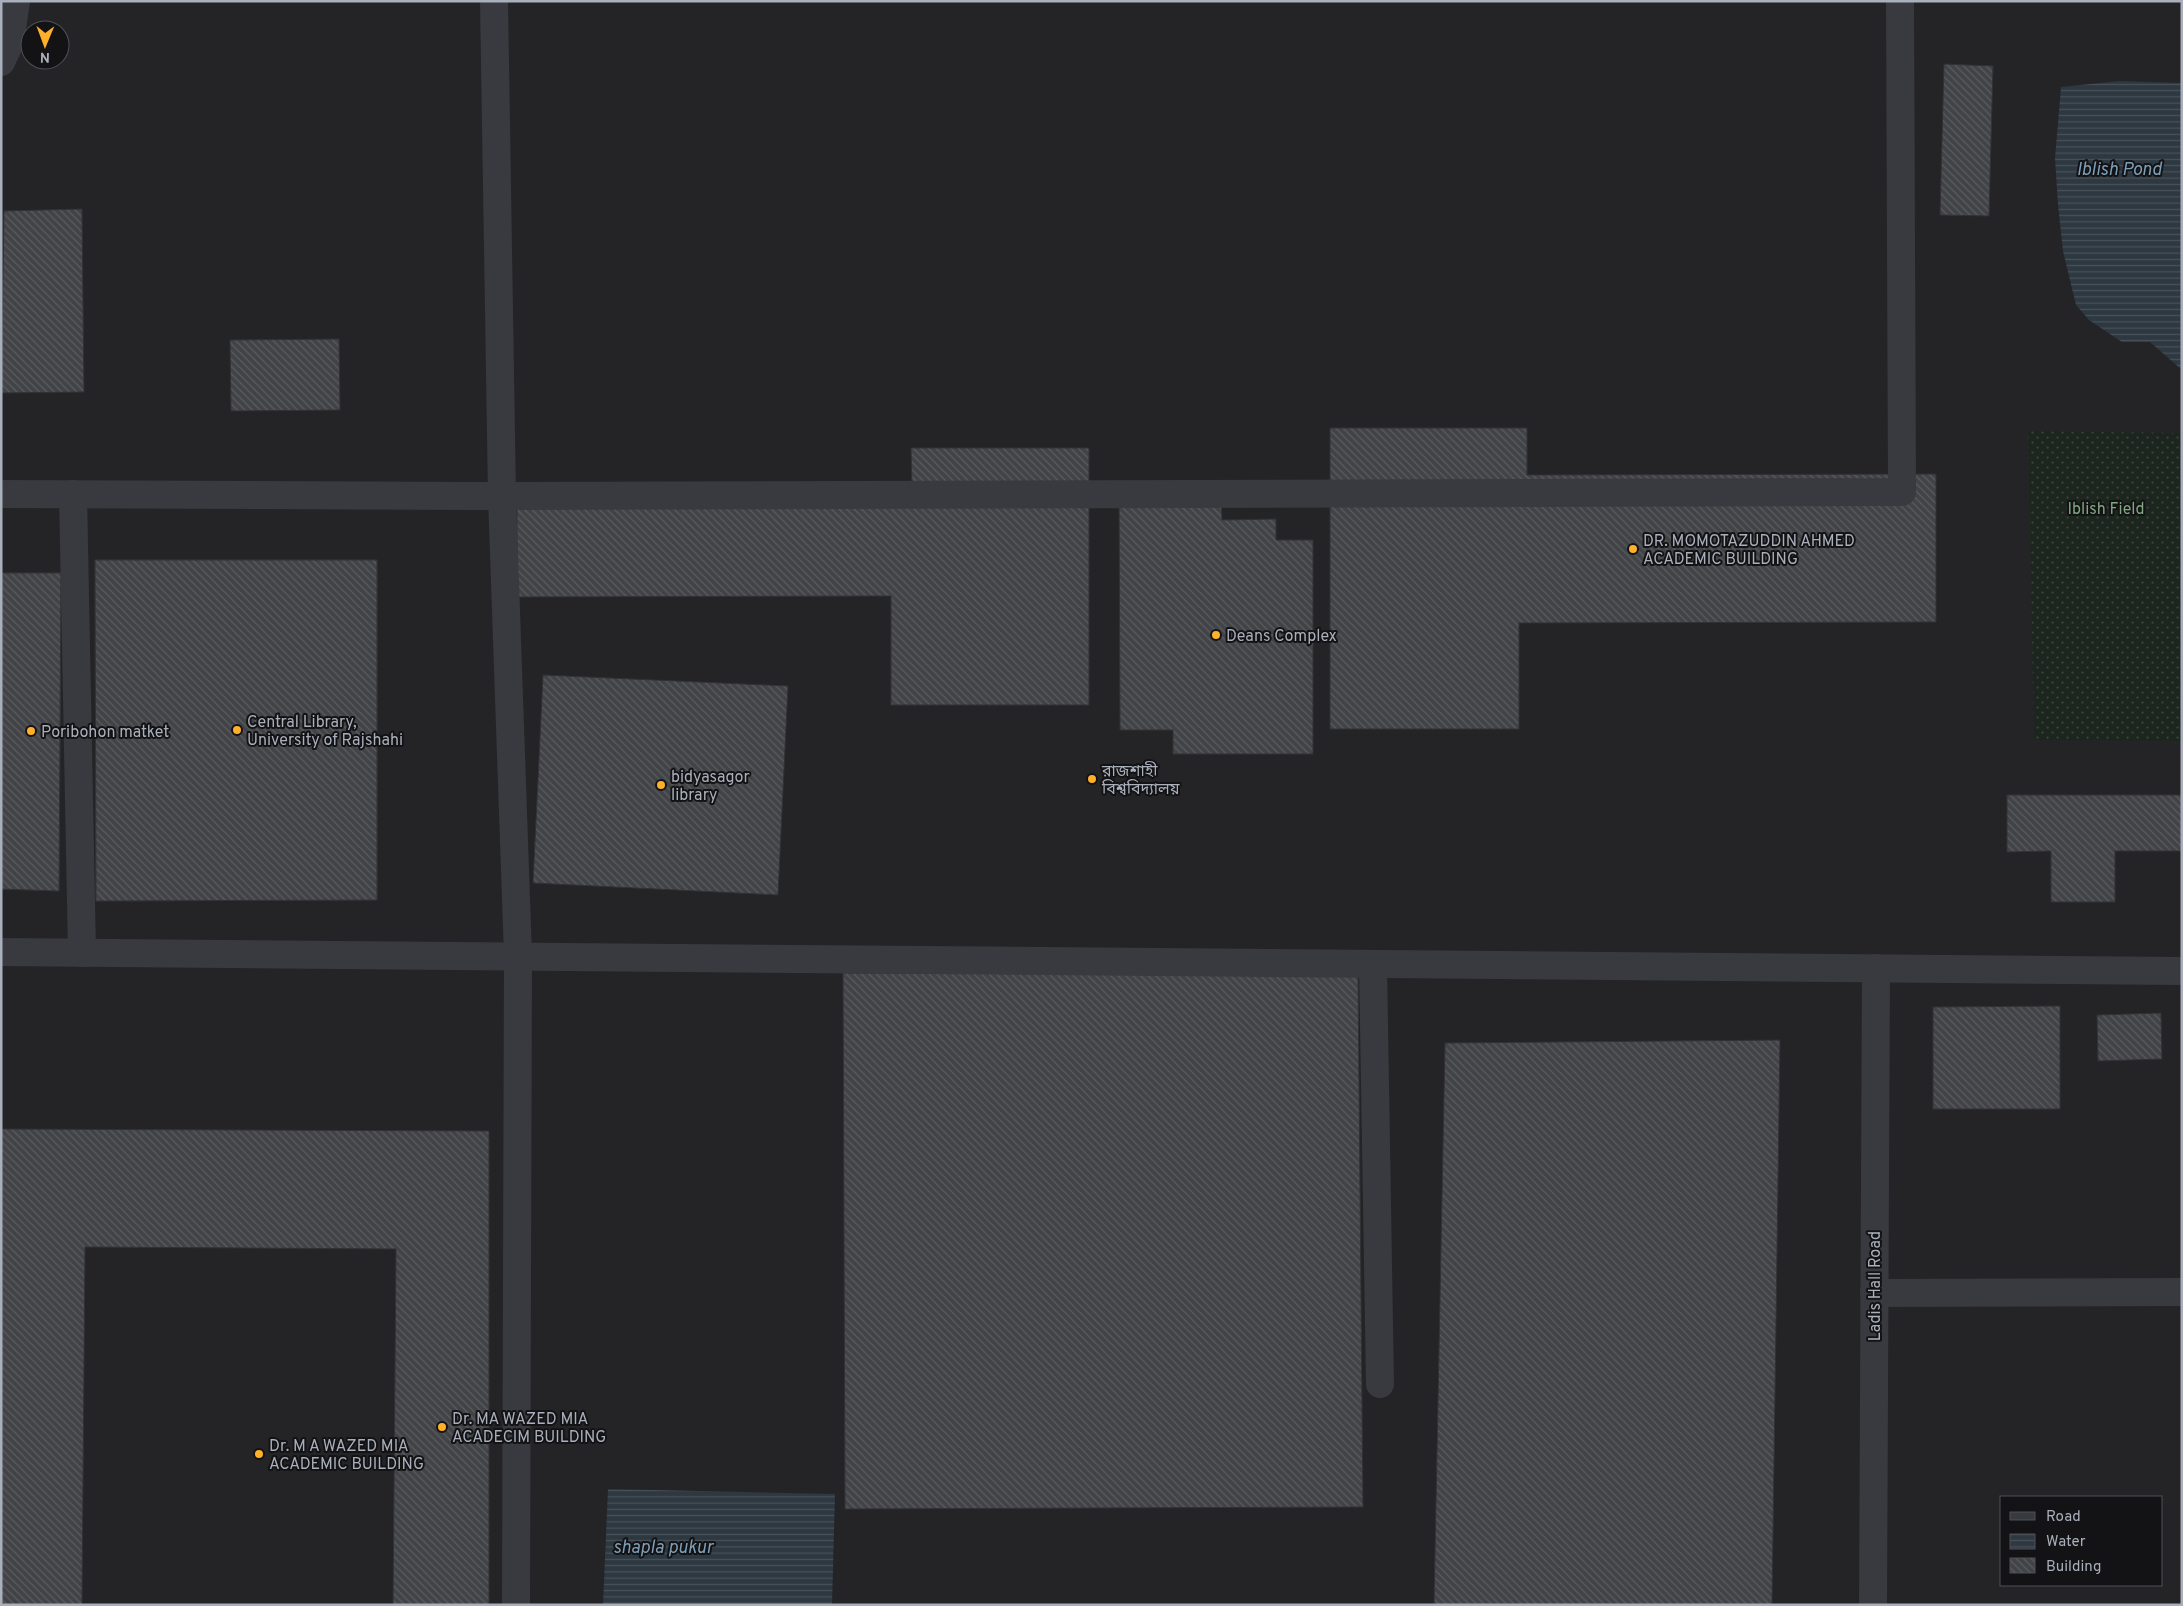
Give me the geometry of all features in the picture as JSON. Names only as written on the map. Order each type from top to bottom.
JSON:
[{"type":"street","points":[[1,62],[10,43],[16,1]]},
{"type":"street","points":[[494,1],[502,496],[518,956],[516,1605]]},
{"type":"street","points":[[1,494],[502,496],[1902,492],[1900,1]]},
{"type":"street","points":[[73,494],[82,953]]},
{"type":"street","points":[[1,952],[2182,970]]},
{"type":"street","points":[[1373,964],[1380,1384]]},
{"type":"street","name":"Ladis Hall Road","points":[[1873,1605],[1876,968]]},
{"type":"street","points":[[1874,1293],[2182,1292]]},
{"type":"shaded area","name":"রাজশাহী বিশ্ববিদ্যালয়","points":[[1,1],[2182,1],[2182,1605],[1,1605]]},
{"type":"green space","name":"Iblish Field","points":[[2028,431],[2182,433],[2182,741],[2034,740]]},
{"type":"water","name":"Iblish Pond","points":[[2120,81],[2182,83],[2182,370],[2150,342],[2122,342],[2089,320],[2076,305],[2063,251],[2055,158],[2061,87]]},
{"type":"water","name":"shapla pukur","points":[[608,1489],[835,1494],[832,1605],[603,1605]]},
{"type":"building","points":[[1944,64],[1993,66],[1989,216],[1940,215]]},
{"type":"building","points":[[82,209],[84,392],[1,393],[4,211]]},
{"type":"building","points":[[339,339],[340,410],[231,411],[230,340]]},
{"type":"building","name":"DR. MOMOTAZUDDIN AHMED ACADEMIC BUILDING","points":[[1330,428],[1527,428],[1527,475],[1936,474],[1936,622],[1519,623],[1519,729],[1330,729]]},
{"type":"building","points":[[911,448],[1089,448],[1089,705],[891,705],[891,596],[517,597],[517,489],[912,488]]},
{"type":"building","name":"Deans Complex","points":[[1119,492],[1221,492],[1222,520],[1276,519],[1276,540],[1313,540],[1313,754],[1173,754],[1173,730],[1120,730]]},
{"type":"building","name":"Central Library, University of Rajshahi","points":[[95,560],[377,560],[377,900],[96,901]]},
{"type":"building","name":"Central Library, University of Rajshahi","points":[[95,560],[377,560],[377,900],[96,901]]},
{"type":"building","name":"Poribohon matket","points":[[1,573],[61,573],[59,891],[1,889]]},
{"type":"building","name":"Poribohon matket","points":[[1,573],[61,573],[59,891],[1,889]]},
{"type":"building","name":"bidyasagor library","points":[[543,675],[788,686],[778,895],[533,883]]},
{"type":"building","points":[[2007,795],[2182,795],[2182,851],[2115,851],[2115,902],[2051,902],[2051,851],[2007,852]]},
{"type":"building","points":[[843,973],[1358,974],[1363,1507],[845,1509]]},
{"type":"building","points":[[2060,1006],[2060,1109],[1933,1109],[1933,1007]]},
{"type":"building","points":[[2161,1013],[2162,1059],[2098,1061],[2097,1015]]},
{"type":"building","points":[[1780,1040],[1772,1605],[1434,1605],[1445,1043]]},
{"type":"building","name":"Dr. MA WAZED MIA ACADECIM BUILDING","points":[[1,1129],[489,1131],[489,1605],[393,1605],[396,1249],[85,1247],[82,1605],[1,1605]]},
{"type":"place","name":"DR. MOMOTAZUDDIN AHMED ACADEMIC BUILDING","points":[[1633,549]]},
{"type":"place","name":"Deans Complex","points":[[1216,635]]},
{"type":"place","name":"Central Library, University of Rajshahi","points":[[237,730]]},
{"type":"place","name":"Poribohon matket","points":[[31,731]]},
{"type":"place","name":"রাজশাহী বিশ্ববিদ্যালয়","points":[[1092,779]]},
{"type":"place","name":"bidyasagor library","points":[[661,785]]},
{"type":"place","name":"Dr. MA WAZED MIA ACADECIM BUILDING","points":[[442,1427]]},
{"type":"place","name":"Dr. M A WAZED MIA ACADEMIC BUILDING","points":[[259,1454]]}]
